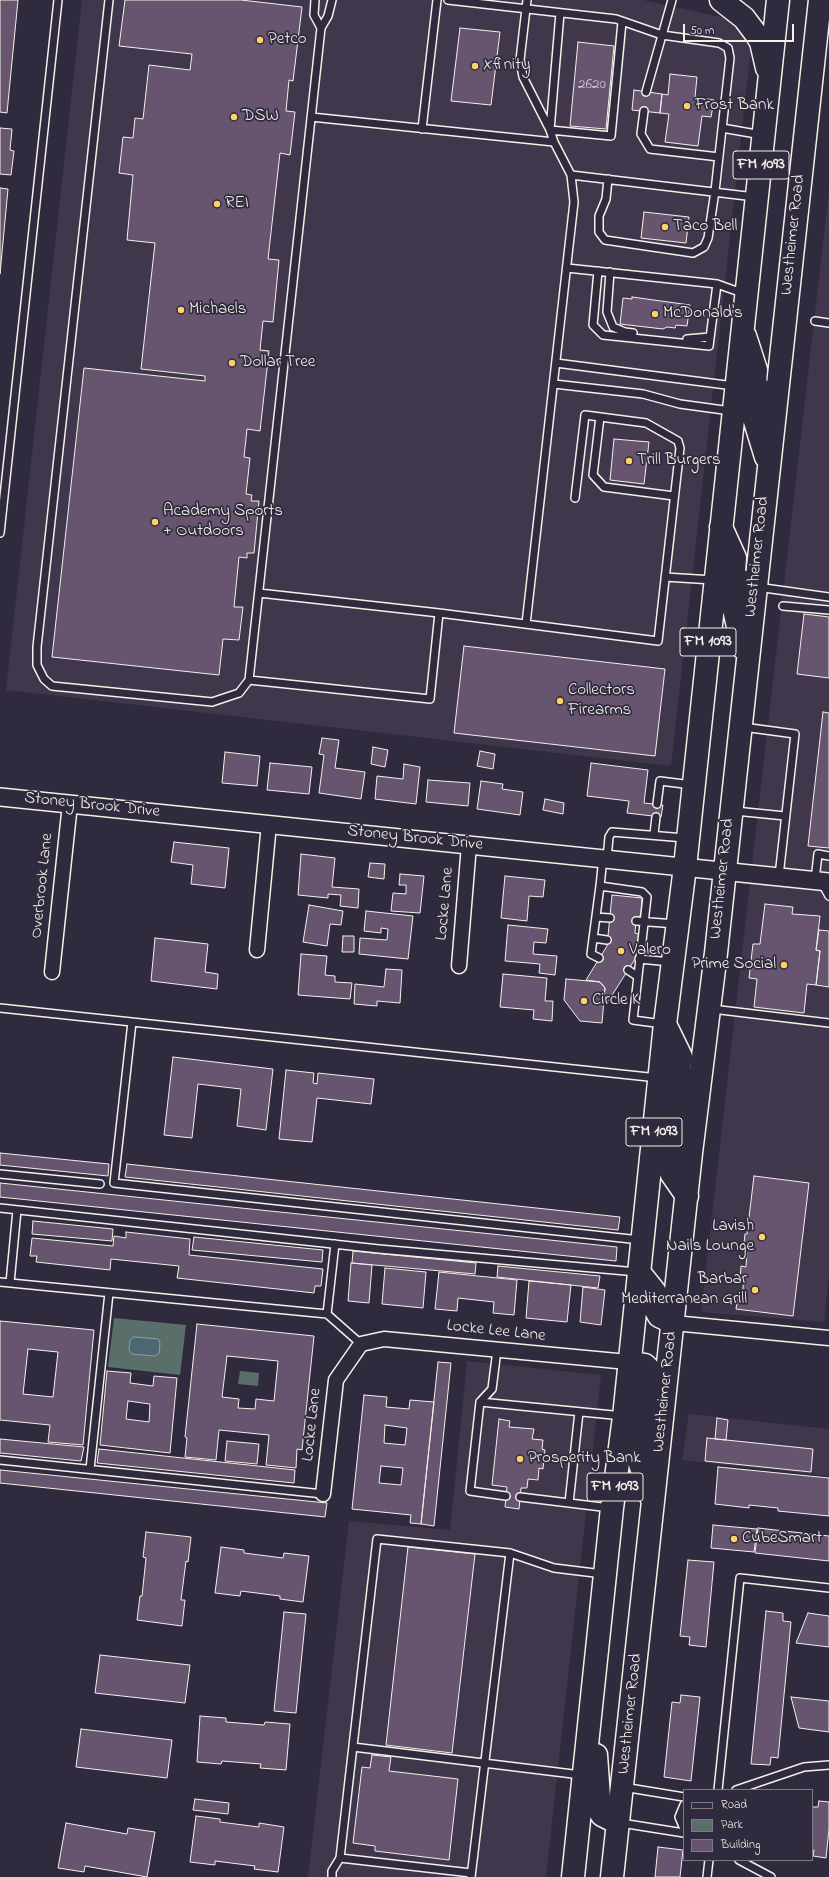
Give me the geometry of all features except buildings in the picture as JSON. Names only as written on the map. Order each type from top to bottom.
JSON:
[{"type":"main road","points":[[721,0],[740,15],[761,42],[770,80]]},
{"type":"main road","name":"FM 1093","points":[[573,1877],[612,1508],[624,1416],[628,1362],[640,1272],[642,1240],[665,1024],[674,962],[694,785],[778,0]]},
{"type":"main road","name":"Westheimer Road","points":[[612,1877],[820,0]]},
{"type":"main road","points":[[743,330],[756,370],[756,386],[776,402]]},
{"type":"main road","points":[[736,386],[746,391],[754,404],[754,418],[769,464]]},
{"type":"main road","points":[[721,526],[735,558],[734,571],[736,576],[742,582],[755,587]]},
{"type":"main road","points":[[715,580],[727,586],[734,597],[733,605],[747,661]]},
{"type":"main road","points":[[665,1024],[681,1057],[679,1069],[683,1082],[698,1098]]},
{"type":"main road","points":[[660,1078],[675,1102],[677,1110],[671,1173],[687,1196]]},
{"type":"main road","points":[[640,1272],[655,1292],[654,1307],[659,1316],[674,1323]]},
{"type":"main road","points":[[628,1362],[645,1365],[648,1368],[639,1461],[653,1506]]},
{"type":"main road","points":[[592,1702],[600,1812],[602,1815],[618,1822]]},
{"type":"street","name":"Stoney Brook Drive","points":[[0,797],[822,881]]},
{"type":"street","name":"Overbrook Lane","points":[[52,972],[70,804]]},
{"type":"street","points":[[257,950],[269,824]]},
{"type":"street","name":"Locke Lane","points":[[459,966],[469,845]]},
{"type":"street","points":[[674,1323],[829,1338]]},
{"type":"street","name":"Locke Lee Lane","points":[[361,1344],[384,1339],[628,1362]]},
{"type":"street","name":"Locke Lane","points":[[323,1494],[336,1380],[361,1344]]},
{"type":"lane","points":[[0,533],[58,0]]},
{"type":"lane","points":[[109,0],[36,647],[36,665],[44,679],[52,686],[212,702],[240,693],[249,680],[321,28],[328,16],[332,0]]},
{"type":"lane","points":[[315,0],[314,15],[321,28]]},
{"type":"lane","points":[[422,129],[437,0]]},
{"type":"lane","points":[[448,0],[526,4],[560,13],[616,19],[662,35],[719,43],[728,48],[730,58],[715,191],[708,238],[704,247],[693,253],[605,240],[599,232],[599,216],[606,199],[608,179]]},
{"type":"lane","points":[[646,92],[672,0]]},
{"type":"lane","points":[[526,4],[520,60],[523,77],[571,175],[574,202],[526,624]]},
{"type":"lane","points":[[550,130],[560,13]]},
{"type":"lane","points":[[550,130],[612,136],[622,22]]},
{"type":"lane","points":[[644,111],[641,134],[650,149],[719,157]]},
{"type":"lane","points":[[311,117],[554,142]]},
{"type":"lane","points":[[722,128],[764,135]]},
{"type":"lane","points":[[571,175],[758,197]]},
{"type":"lane","points":[[567,268],[717,284],[747,295]]},
{"type":"lane","points":[[598,271],[593,325],[603,334],[709,346],[717,284]]},
{"type":"lane","points":[[610,272],[607,312],[613,327],[626,332],[695,340],[710,337]]},
{"type":"lane","points":[[815,321],[829,323]]},
{"type":"lane","points":[[556,363],[736,386]]},
{"type":"lane","points":[[554,384],[644,394],[680,404],[734,412]]},
{"type":"lane","points":[[259,592],[658,641],[680,448],[678,441],[646,423],[585,415],[575,498]]},
{"type":"lane","points":[[600,417],[593,475],[604,487],[674,496]]},
{"type":"lane","points":[[665,577],[715,580]]},
{"type":"lane","points":[[755,587],[829,597]]},
{"type":"lane","points":[[783,606],[829,610]]},
{"type":"lane","points":[[249,680],[430,699],[439,613]]},
{"type":"lane","points":[[739,727],[795,734],[779,877]]},
{"type":"lane","points":[[657,804],[660,781],[694,785]]},
{"type":"lane","points":[[730,810],[785,816]]},
{"type":"lane","points":[[654,834],[656,817]]},
{"type":"lane","points":[[599,958],[591,954],[600,886],[609,837],[612,832],[654,834],[688,838]]},
{"type":"lane","points":[[829,856],[818,854],[822,881],[829,896]]},
{"type":"lane","points":[[600,886],[642,892],[646,897],[640,922],[639,959],[633,1020],[665,1024]]},
{"type":"lane","points":[[596,916],[610,918]]},
{"type":"lane","points":[[640,922],[678,925]]},
{"type":"lane","points":[[593,938],[607,940]]},
{"type":"lane","points":[[639,959],[674,962]]},
{"type":"lane","points":[[628,970],[637,976]]},
{"type":"lane","points":[[0,1008],[660,1078]]},
{"type":"lane","points":[[709,1008],[829,1023]]},
{"type":"lane","points":[[132,1022],[114,1183],[642,1240]]},
{"type":"lane","points":[[0,1174],[100,1184]]},
{"type":"lane","points":[[0,1208],[335,1244],[640,1272]]},
{"type":"lane","points":[[10,1283],[17,1210]]},
{"type":"lane","points":[[327,1314],[335,1244]]},
{"type":"lane","points":[[0,1282],[327,1314],[361,1344]]},
{"type":"lane","points":[[90,1469],[109,1293]]},
{"type":"lane","points":[[497,1350],[492,1390],[480,1402],[470,1492],[506,1496]]},
{"type":"lane","points":[[480,1402],[624,1416]]},
{"type":"lane","points":[[569,1503],[579,1412]]},
{"type":"lane","points":[[0,1460],[323,1494]]},
{"type":"lane","points":[[520,1497],[612,1508]]},
{"type":"lane","points":[[332,1877],[332,1872],[340,1858],[377,1539],[510,1553],[554,1568],[605,1574]]},
{"type":"lane","points":[[340,1858],[471,1875],[510,1553]]},
{"type":"lane","points":[[718,1789],[740,1578],[829,1588]]},
{"type":"lane","points":[[353,1747],[584,1776]]},
{"type":"lane","points":[[739,1789],[804,1767],[829,1765]]},
{"type":"lane","points":[[623,1787],[683,1797]]},
{"type":"lane","points":[[683,1807],[679,1817],[683,1826]]},
{"type":"lane","points":[[618,1822],[683,1833]]},
{"type":"lane","points":[[707,1877],[710,1861]]},
{"type":"lane","points":[[741,1861],[771,1877]]},
{"type":"shaded area","points":[[82,0],[643,0],[725,18],[744,32],[751,49],[671,766],[6,690]]},
{"type":"shaded area","points":[[829,190],[829,1275],[824,1322],[701,1312]]},
{"type":"shaded area","points":[[467,1361],[601,1375],[546,1877],[308,1877],[349,1521],[450,1530]]},
{"type":"shaded area","points":[[689,1414],[829,1429],[829,1476],[682,1460]]},
{"type":"green space","points":[[114,1318],[186,1325],[180,1375],[108,1367]]},
{"type":"green space","points":[[240,1371],[259,1373],[258,1386],[238,1384]]},
{"type":"water","points":[[134,1337],[158,1339],[160,1343],[159,1353],[155,1356],[132,1354],[129,1350],[130,1340]]},
{"type":"place","name":"Petco","points":[[260,40]]},
{"type":"place","name":"Xfinity","points":[[475,66]]},
{"type":"place","name":"Frost Bank","points":[[687,106]]},
{"type":"place","name":"DSW","points":[[234,117]]},
{"type":"place","name":"REI","points":[[217,204]]},
{"type":"place","name":"Taco Bell","points":[[665,227]]},
{"type":"place","name":"Michaels","points":[[181,310]]},
{"type":"place","name":"McDonald's","points":[[655,314]]},
{"type":"place","name":"Dollar Tree","points":[[232,363]]},
{"type":"place","name":"Trill Burgers","points":[[629,461]]},
{"type":"place","name":"Academy Sports + Outdoors","points":[[155,522]]},
{"type":"place","name":"Collectors Firearms","points":[[560,701]]},
{"type":"place","name":"Valero","points":[[621,951]]},
{"type":"place","name":"Prime Social","points":[[784,965]]},
{"type":"place","name":"Circle K","points":[[584,1001]]},
{"type":"place","name":"Lavish Nails Lounge","points":[[762,1237]]},
{"type":"place","name":"Barbar Mediterranean Grill","points":[[755,1290]]},
{"type":"place","name":"Prosperity Bank","points":[[520,1459]]},
{"type":"place","name":"CubeSmart","points":[[734,1539]]}]
